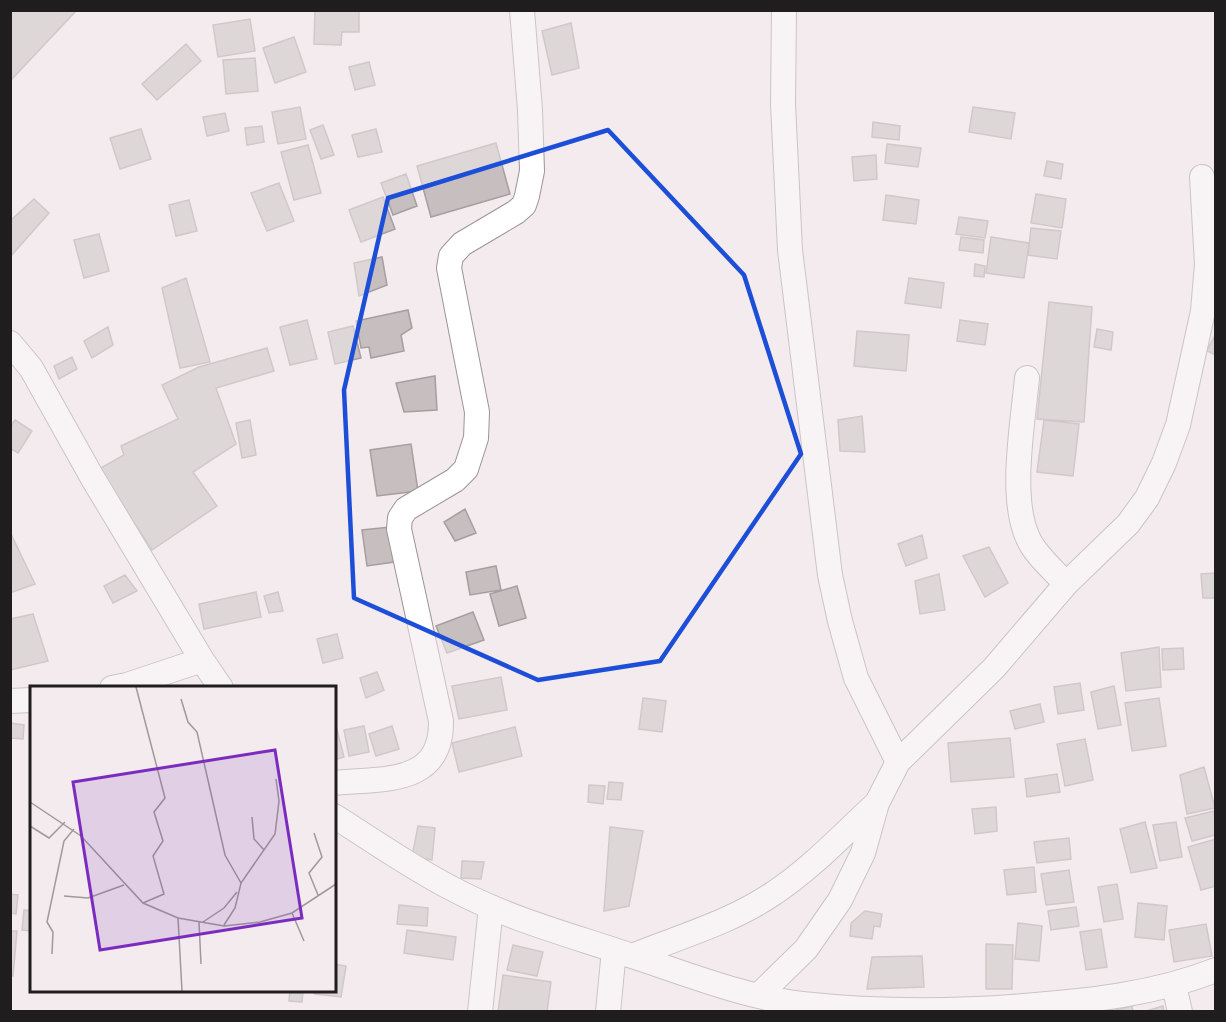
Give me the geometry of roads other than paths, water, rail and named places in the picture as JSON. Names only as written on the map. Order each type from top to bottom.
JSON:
[{"type":"street","points":[[336,783],[407,776],[420,770],[435,754],[440,740],[441,721],[399,529],[400,518],[406,509],[455,480],[466,469],[476,438],[477,412],[449,268],[450,256],[462,244],[516,212],[524,205],[527,196],[532,171],[522,10]]},
{"type":"street","points":[[784,10],[783,105],[790,250],[830,575],[856,678],[898,762]]},
{"type":"street","points":[[759,995],[806,950],[840,900],[862,853],[878,803],[898,762],[994,668],[1066,584],[1128,524],[1147,498],[1164,464],[1178,424],[1203,311],[1207,264],[1202,177]]},
{"type":"street","points":[[10,343],[31,368],[92,477],[202,660],[220,686]]},
{"type":"street","points":[[1027,378],[1019,461],[1021,512],[1028,540],[1066,584]]},
{"type":"street","points":[[120,686],[202,660]]},
{"type":"street","points":[[10,701],[30,700]]},
{"type":"street","points":[[623,953],[749,908],[774,894],[878,803]]},
{"type":"street","points":[[336,817],[425,873],[491,907],[555,932],[668,969],[759,995],[800,1004],[902,1011],[976,1010],[1077,1002],[1174,985],[1215,970]]},
{"type":"street","points":[[480,1011],[491,907]]},
{"type":"street","points":[[608,1011],[623,953]]},
{"type":"street","points":[[1174,985],[1180,1011]]}]
